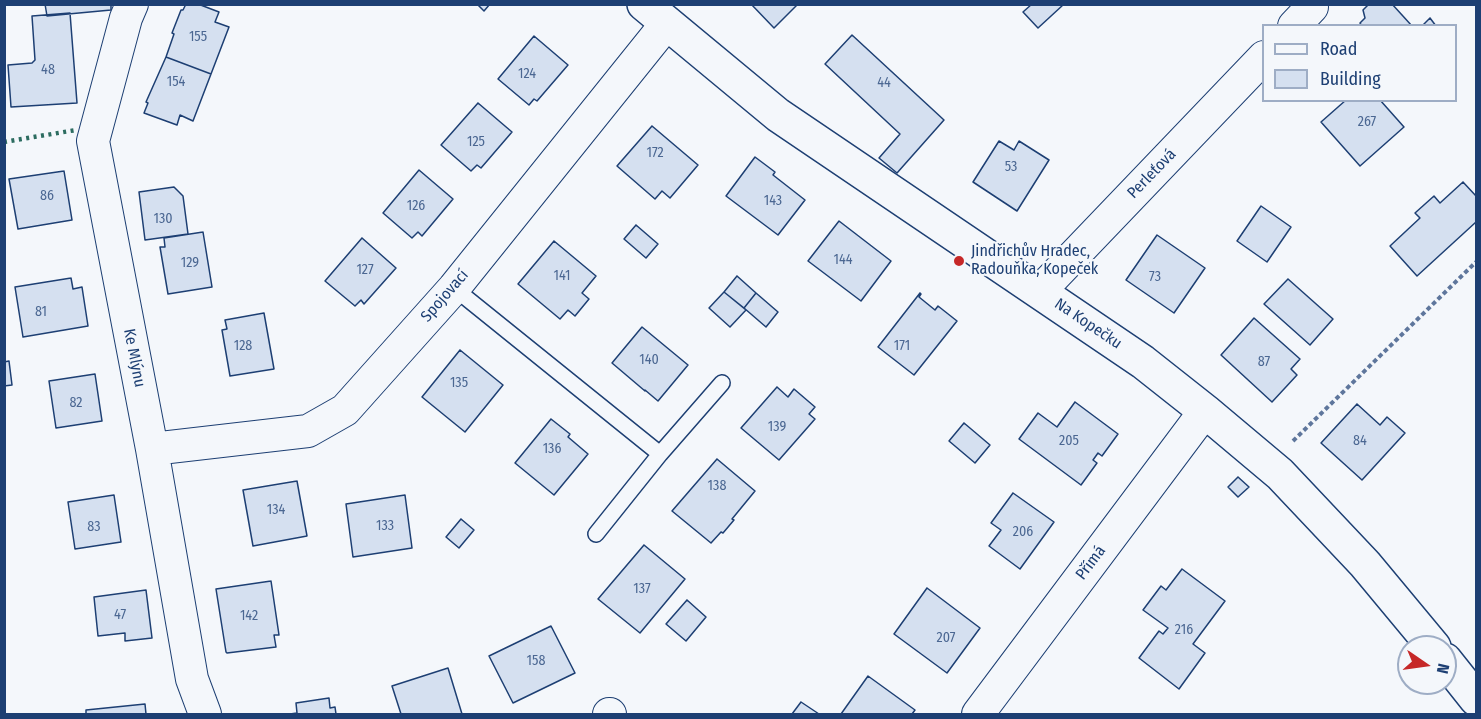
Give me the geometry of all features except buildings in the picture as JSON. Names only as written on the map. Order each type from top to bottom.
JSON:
[{"type":"street","name":"Ke Mlýnu","points":[[132,4],[126,18],[93,141],[152,449],[192,679],[205,714]]},
{"type":"street","name":"Spojovací","points":[[152,449],[308,431],[345,410],[454,288],[656,14]]},
{"type":"street","name":"Na Kopečku","points":[[656,14],[778,115],[1143,362],[1205,411],[1280,474],[1365,564],[1424,635]]},
{"type":"street","name":"Perleťová","points":[[1040,291],[1262,58]]},
{"type":"street","name":"Přímá","points":[[978,714],[1205,411]]},
{"type":"street","points":[[1457,675],[1476,699]]},
{"type":"lane","points":[[454,288],[660,454]]},
{"type":"lane","points":[[596,534],[660,454],[723,383]]},
{"type":"path","points":[[1269,465],[1476,262]]},
{"type":"hedge","points":[[4,142],[76,130]]},
{"type":"place","name":"Jindřichův Hradec, Radouňka, Kopeček","points":[[959,261]]}]
